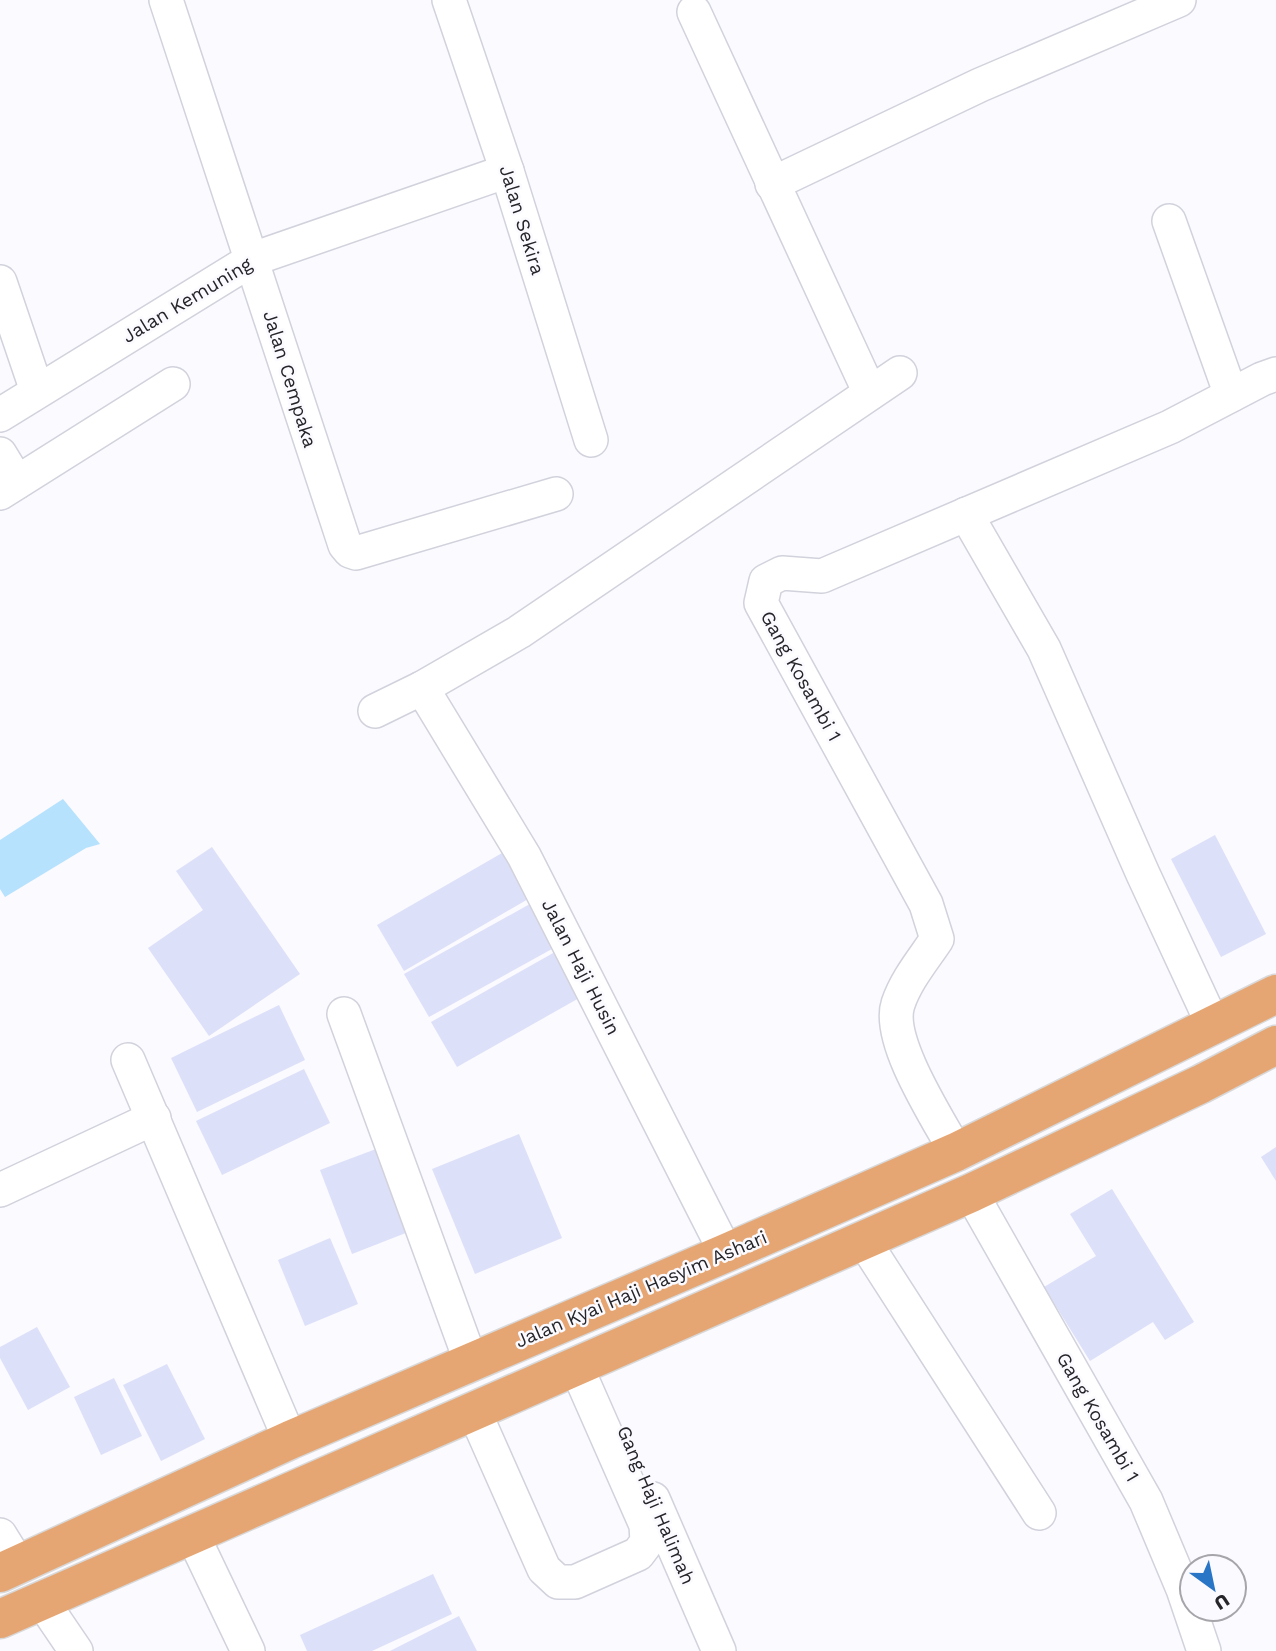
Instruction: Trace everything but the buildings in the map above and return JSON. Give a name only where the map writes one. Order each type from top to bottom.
[{"type":"main road","name":"Jalan Kyai Haji Hasyim Ashari","points":[[6,1557],[290,1440],[956,1152],[1245,1010]]},
{"type":"main road","points":[[0,1619],[864,1241],[1274,1051]]},
{"type":"street","name":"Jalan Cempaka","points":[[166,0],[253,259],[340,537],[350,551],[356,553],[556,494]]},
{"type":"street","name":"Jalan Sekira","points":[[449,0],[507,171],[590,440]]},
{"type":"street","points":[[772,184],[980,85],[1179,0]]},
{"type":"street","points":[[694,12],[870,393]]},
{"type":"street","name":"Jalan Kemuning","points":[[0,415],[253,259],[507,171]]},
{"type":"street","points":[[1169,221],[1231,395]]},
{"type":"street","points":[[0,282],[37,391]]},
{"type":"street","points":[[375,712],[519,632],[900,373]]},
{"type":"street","name":"Gang Kosambi 1","points":[[956,1152],[906,1059],[896,1024],[897,1006],[908,983],[937,939],[926,904],[761,603],[766,582],[782,573],[822,576],[1170,427],[1276,374]]},
{"type":"street","points":[[6,476],[173,384]]},
{"type":"street","points":[[966,514],[1044,649],[1143,874],[1274,1051]]},
{"type":"street","name":"Jalan Haji Husin","points":[[422,688],[524,856],[726,1253]]},
{"type":"street","points":[[344,1014],[471,1362]]},
{"type":"street","points":[[128,1060],[290,1440]]},
{"type":"street","points":[[0,1190],[154,1118]]},
{"type":"street","name":"Gang Kosambi 1","points":[[971,1193],[1146,1502],[1183,1589],[1204,1651]]},
{"type":"street","points":[[864,1241],[1039,1513]]},
{"type":"street","points":[[474,1411],[544,1569],[558,1582],[575,1582],[638,1554],[647,1542],[646,1525],[584,1362]]},
{"type":"street","name":"Gang Haji Halimah","points":[[584,1362],[719,1651]]},
{"type":"street","points":[[192,1534],[248,1651]]},
{"type":"street","points":[[42,1601],[76,1651]]},
{"type":"water","points":[[63,799],[100,844],[86,848],[5,897],[0,889],[0,840]]}]
